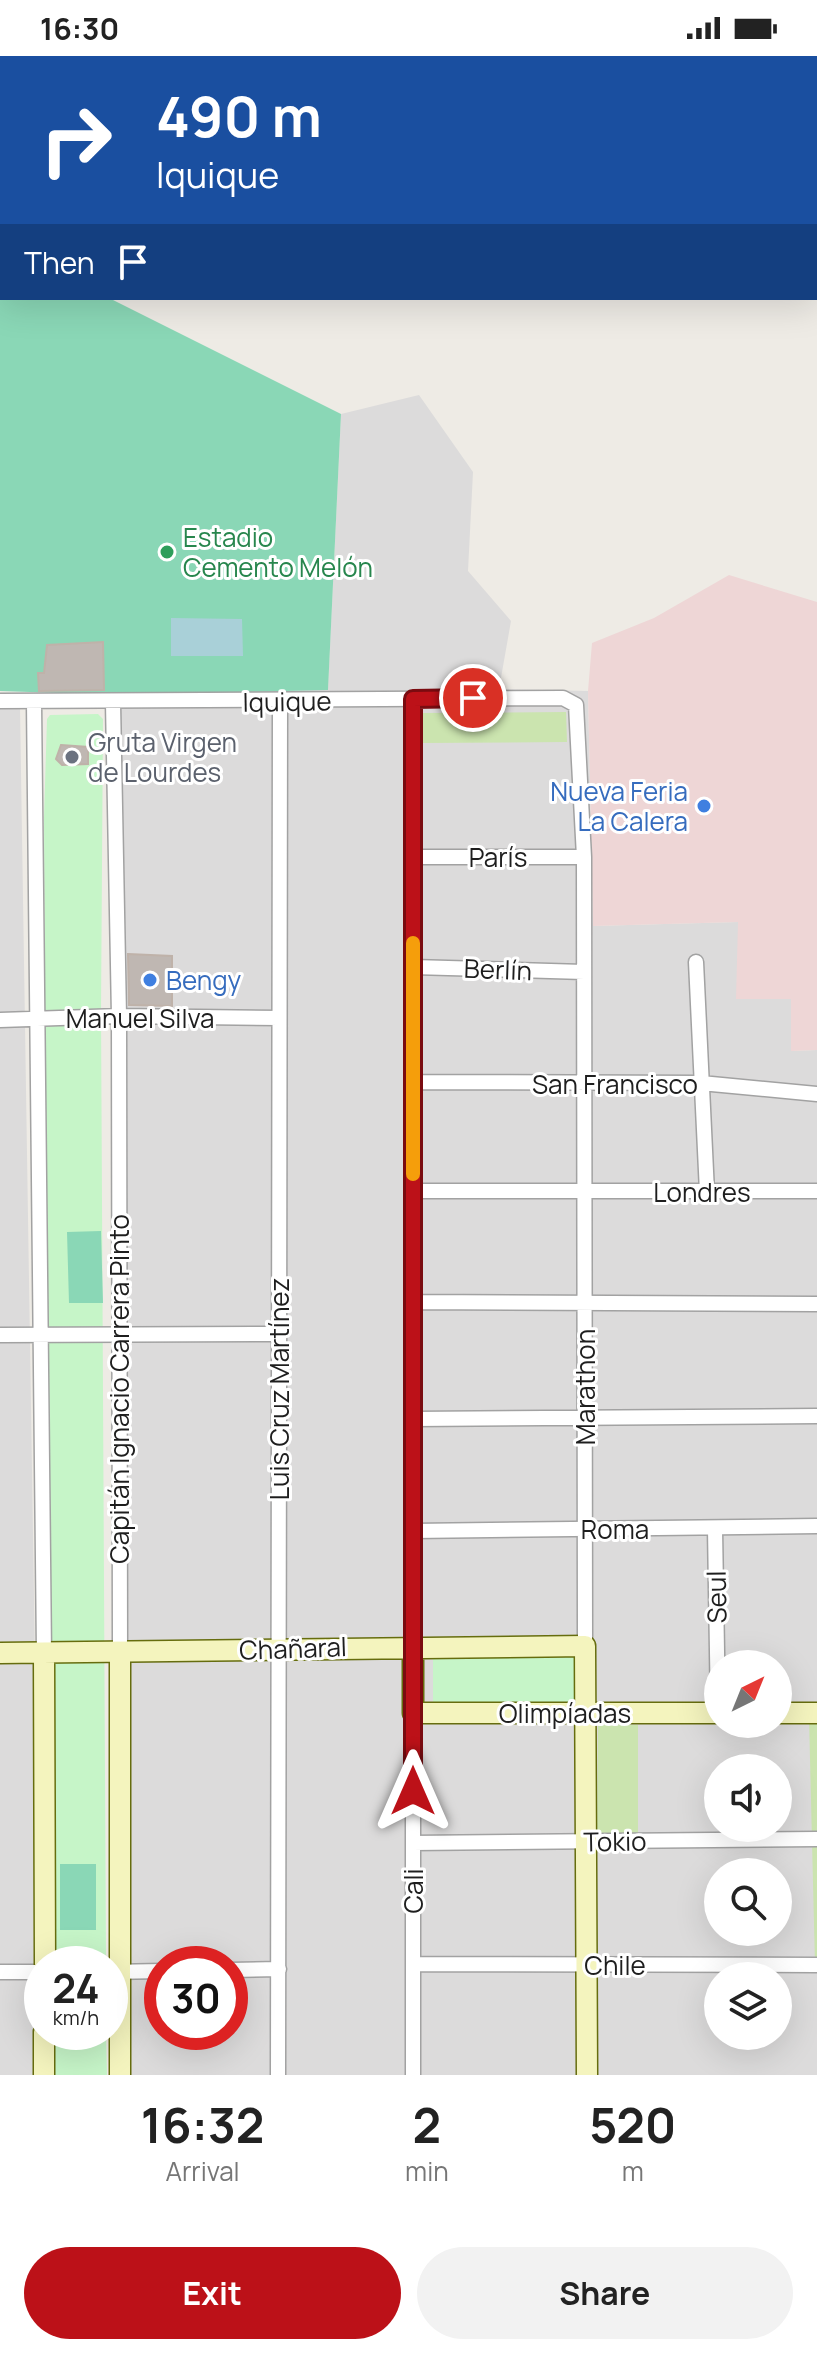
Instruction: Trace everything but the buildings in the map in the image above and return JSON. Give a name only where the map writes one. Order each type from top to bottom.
[{"type":"street","name":"Iquique","points":[[0,701],[113,703],[563,698],[573,702]]},
{"type":"street","name":"Cali","points":[[413,699],[413,2075]]},
{"type":"street","points":[[34,702],[45,1946]]},
{"type":"street","name":"Luis Cruz Martínez","points":[[278,2075],[280,702]]},
{"type":"street","name":"Marathon","points":[[573,702],[578,711],[584,857],[587,2075]]},
{"type":"street","name":"Capitán Ignacio Carrera Pinto","points":[[113,703],[119,1016],[120,1653],[115,1946]]},
{"type":"street","name":"París","points":[[412,857],[584,857]]},
{"type":"street","points":[[696,962],[707,1192]]},
{"type":"street","name":"Berlín","points":[[413,967],[584,972]]},
{"type":"street","name":"Manuel Silva","points":[[0,1020],[119,1016],[279,1018]]},
{"type":"street","name":"San Francisco","points":[[413,1082],[584,1085],[701,1083],[817,1094]]},
{"type":"street","name":"Londres","points":[[413,1191],[817,1191]]},
{"type":"street","points":[[413,1302],[817,1304]]},
{"type":"street","points":[[0,1335],[279,1334]]},
{"type":"street","points":[[413,1419],[585,1415],[817,1416]]},
{"type":"street","name":"Roma","points":[[413,1531],[817,1526]]},
{"type":"street","name":"Seul","points":[[715,1529],[717,1650]]},
{"type":"street","name":"Chañaral","points":[[0,1653],[413,1645],[585,1646]]},
{"type":"street","name":"Olimpíadas","points":[[413,1713],[704,1713]]},
{"type":"street","points":[[792,1713],[817,1713]]},
{"type":"street","name":"Tokio","points":[[413,1843],[817,1839]]},
{"type":"street","name":"Chile","points":[[413,1964],[817,1965]]},
{"type":"street","points":[[248,1970],[279,1969]]},
{"type":"street","points":[[0,1972],[24,1972]]},
{"type":"street","points":[[44,2050],[44,2075]]},
{"type":"street","name":"Capitán Ignacio Carrera Pinto","points":[[119,2050],[120,2075]]},
{"type":"shaded area","points":[[419,395],[473,472],[468,571],[511,621],[499,689],[588,691],[593,926],[738,922],[792,999],[791,1051],[817,1050],[817,2075],[130,2075],[120,695],[328,689],[341,414]]},
{"type":"shaded area","name":"Nueva Feria La Calera","points":[[729,575],[817,602],[817,1050],[791,1051],[791,999],[736,999],[738,922],[593,926],[588,691],[592,643],[654,618]]},
{"type":"shaded area","points":[[0,708],[20,708],[35,1661],[34,1946],[24,1946],[24,2050],[33,2050],[33,2075],[0,2075]]},
{"type":"green space","name":"Estadio Cemento Melón","points":[[0,300],[113,300],[341,414],[328,690],[120,695],[0,691]]},
{"type":"green space","points":[[566,712],[567,742],[422,743],[421,713]]},
{"type":"green space","points":[[98,714],[103,719],[101,1011],[106,1946],[50,1946],[44,818],[47,719],[50,715]]},
{"type":"green space","points":[[101,1231],[103,1303],[69,1303],[67,1232]]},
{"type":"green space","points":[[433,1653],[578,1655],[578,1706],[433,1709]]},
{"type":"green space","points":[[809,1717],[817,1718],[817,1965],[815,1965]]},
{"type":"green space","points":[[598,1724],[638,1725],[638,1834],[597,1836]]},
{"type":"green space","points":[[60,1864],[96,1864],[96,1930],[60,1930]]},
{"type":"green space","points":[[50,2050],[106,2050],[107,2075],[50,2075]]},
{"type":"water","points":[[171,618],[242,619],[243,656],[171,656]]},
{"type":"slow traffic","points":[[413,943],[413,1174]]},
{"type":"place","name":"Estadio Cemento Melón","points":[[167,552]]},
{"type":"place","name":"Gruta Virgen de Lourdes","points":[[72,757]]},
{"type":"place","name":"Nueva Feria La Calera","points":[[704,806]]},
{"type":"place","name":"Bengy","points":[[150,980]]},
{"type":"route","points":[[413,1791],[413,699],[473,698]]}]
